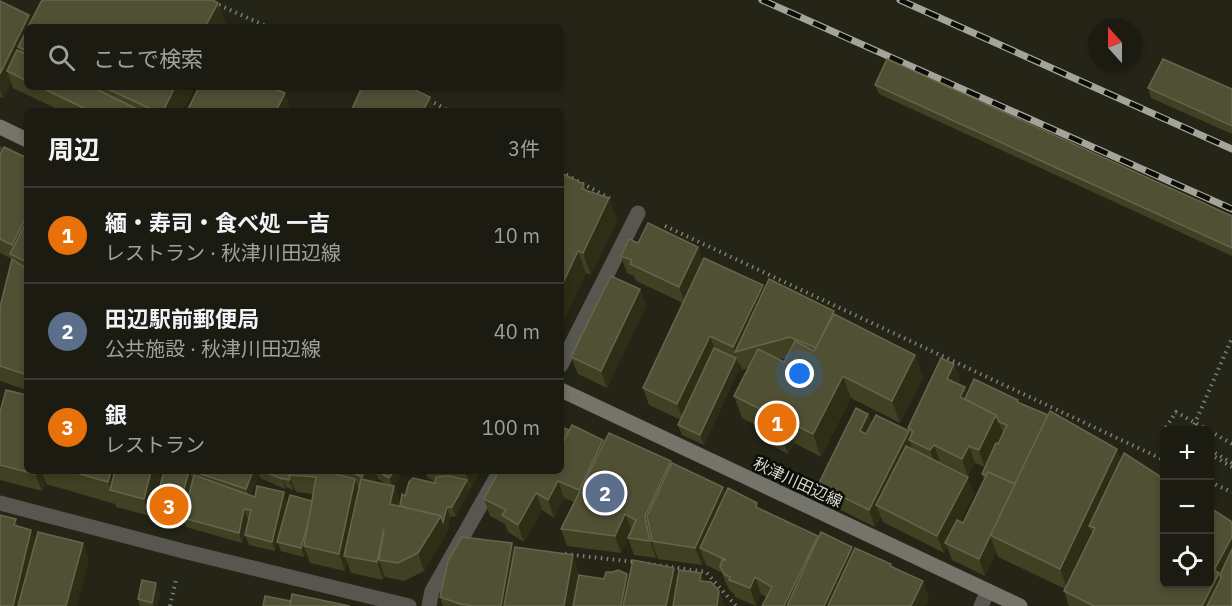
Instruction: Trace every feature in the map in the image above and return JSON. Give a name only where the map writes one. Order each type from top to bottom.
[{"type":"main road","points":[[0,127],[24,139]]},
{"type":"main road","name":"秋津川田辺線","points":[[564,391],[1020,606]]},
{"type":"street","points":[[564,359],[638,213]]},
{"type":"street","points":[[429,606],[432,591],[498,474]]},
{"type":"street","points":[[0,503],[183,551],[409,606]]},
{"type":"street","points":[[981,606],[988,591]]},
{"type":"path","points":[[208,0],[261,24]]},
{"type":"path","points":[[425,98],[443,108]]},
{"type":"path","points":[[564,174],[638,213],[1160,458]]},
{"type":"path","points":[[1194,426],[1232,338]]},
{"type":"path","points":[[1167,426],[1176,412],[1200,426]]},
{"type":"path","points":[[1214,434],[1232,444]]},
{"type":"path","points":[[1214,455],[1232,465]]},
{"type":"path","points":[[1214,484],[1232,492]]},
{"type":"path","points":[[562,554],[689,568],[706,572],[736,606]]},
{"type":"building","points":[[42,0],[213,0],[218,3],[207,24],[30,24]]},
{"type":"building","points":[[0,1],[29,15],[0,74]]},
{"type":"building","points":[[24,36],[24,50],[18,47]]},
{"type":"building","points":[[17,50],[24,54],[24,80],[7,71]]},
{"type":"building","points":[[887,59],[1232,216],[1232,248],[875,85]]},
{"type":"building","points":[[1163,59],[1232,89],[1232,126],[1148,88]]},
{"type":"building","points":[[46,90],[98,90],[135,108],[84,108]]},
{"type":"building","points":[[110,90],[174,90],[164,108],[149,108]]},
{"type":"building","points":[[198,90],[278,90],[285,93],[278,108],[188,108]]},
{"type":"building","points":[[361,90],[415,90],[430,97],[424,108],[352,108]]},
{"type":"building","points":[[4,147],[24,157],[24,221],[12,245],[0,239],[0,155]]},
{"type":"building","points":[[564,174],[584,184],[582,189],[609,198],[583,253],[578,251],[564,281]]},
{"type":"building","points":[[648,223],[698,247],[679,287],[630,264],[632,260],[621,256],[629,239],[638,243]]},
{"type":"building","points":[[24,226],[24,261],[10,254]]},
{"type":"building","points":[[704,258],[763,285],[733,347],[710,336],[677,404],[643,388]]},
{"type":"building","points":[[12,259],[24,267],[24,374],[0,366],[0,307]]},
{"type":"building","points":[[611,276],[640,289],[601,371],[571,357]]},
{"type":"building","points":[[769,279],[834,311],[816,348],[790,337],[735,352]]},
{"type":"building","points":[[834,314],[915,355],[892,401],[843,376],[813,434],[785,420],[780,432],[759,421],[764,411],[734,396],[758,349],[784,362],[795,341],[814,351]]},
{"type":"building","points":[[714,348],[736,358],[700,435],[678,425]]},
{"type":"building","points":[[941,358],[954,364],[947,379],[965,387],[960,397],[996,415],[979,450],[969,446],[962,459],[934,445],[930,450],[909,440],[913,431],[908,428]]},
{"type":"building","points":[[974,379],[1018,400],[1017,402],[1048,415],[1015,484],[988,472],[986,476],[982,474],[1007,425],[999,422],[996,415],[965,399]]},
{"type":"building","points":[[6,390],[24,394],[24,471],[0,465],[0,412]]},
{"type":"building","points":[[856,408],[868,414],[860,431],[866,434],[876,415],[909,431],[869,510],[818,485]]},
{"type":"building","points":[[1050,411],[1117,449],[1060,569],[990,535]]},
{"type":"building","points":[[572,425],[603,440],[579,490],[558,481],[548,500],[536,493],[518,525],[502,515],[506,510],[484,499],[497,474],[564,474],[564,441]]},
{"type":"building","points":[[564,428],[569,430],[564,441]]},
{"type":"building","points":[[609,433],[671,461],[645,516],[650,541],[628,538],[636,520],[625,514],[615,536],[561,529]]},
{"type":"building","points":[[906,446],[968,477],[937,536],[876,505]]},
{"type":"building","points":[[1124,453],[1160,476],[1160,588],[1211,588],[1202,606],[1094,606],[1064,591],[1095,528],[1089,526]]},
{"type":"building","points":[[672,463],[723,487],[695,548],[652,541],[647,516]]},
{"type":"building","points":[[988,472],[1015,484],[979,559],[945,543],[957,520],[963,523]]},
{"type":"building","points":[[80,474],[110,474],[108,482]]},
{"type":"building","points":[[114,474],[150,474],[144,499],[110,490]]},
{"type":"building","points":[[163,474],[188,474],[176,518],[153,512]]},
{"type":"building","points":[[201,474],[252,474],[246,489]]},
{"type":"building","points":[[270,474],[290,474],[289,480]]},
{"type":"building","points":[[336,474],[355,479],[339,554],[304,546],[316,477],[289,475]]},
{"type":"building","points":[[194,475],[255,497],[257,486],[284,492],[272,542],[245,535],[251,510],[244,509],[239,533],[183,518]]},
{"type":"building","points":[[449,476],[467,480],[452,507],[447,507],[443,522],[441,516],[400,506],[402,494],[405,496],[409,482],[413,478],[435,483],[436,477]]},
{"type":"building","points":[[361,479],[394,486],[390,504],[441,516],[418,553],[398,563],[379,560],[384,529],[377,562],[344,556]]},
{"type":"building","points":[[728,488],[757,503],[756,507],[818,536],[784,606],[762,606],[772,587],[755,577],[750,588],[729,580],[730,577],[725,575],[720,567],[722,560],[726,560],[700,548]]},
{"type":"building","points":[[290,495],[312,501],[301,548],[277,542]]},
{"type":"building","points":[[1214,510],[1232,522],[1232,537],[1214,570]]},
{"type":"building","points":[[0,515],[16,519],[14,525],[31,530],[13,606],[0,606]]},
{"type":"building","points":[[38,532],[83,543],[66,606],[18,606]]},
{"type":"building","points":[[821,532],[852,547],[824,606],[787,606]]},
{"type":"building","points":[[462,537],[512,543],[501,606],[460,604],[440,597],[448,561]]},
{"type":"building","points":[[515,547],[573,555],[564,606],[504,606]]},
{"type":"building","points":[[855,548],[923,581],[911,606],[828,606]]},
{"type":"building","points":[[1232,549],[1232,606],[1207,606],[1221,578],[1220,575]]},
{"type":"building","points":[[633,560],[674,568],[666,606],[623,606]]},
{"type":"building","points":[[618,570],[627,574],[621,606],[573,606],[579,575],[604,579],[606,572]]},
{"type":"building","points":[[679,570],[701,573],[700,581],[711,582],[719,591],[717,606],[673,606]]},
{"type":"building","points":[[1214,570],[1219,573],[1214,583]]},
{"type":"building","points":[[142,580],[156,583],[152,603],[138,599]]},
{"type":"building","points":[[292,594],[350,606],[290,606]]},
{"type":"building","points":[[265,596],[291,601],[290,606],[263,606]]},
{"type":"railway","points":[[762,0],[1232,209]]},
{"type":"railway","points":[[900,0],[1232,149]]},
{"type":"place","name":"緬・寿司・食べ処 一吉","points":[[777,423]]},
{"type":"place","name":"田辺駅前郵便局","points":[[605,493]]},
{"type":"place","name":"銀","points":[[169,506]]}]
